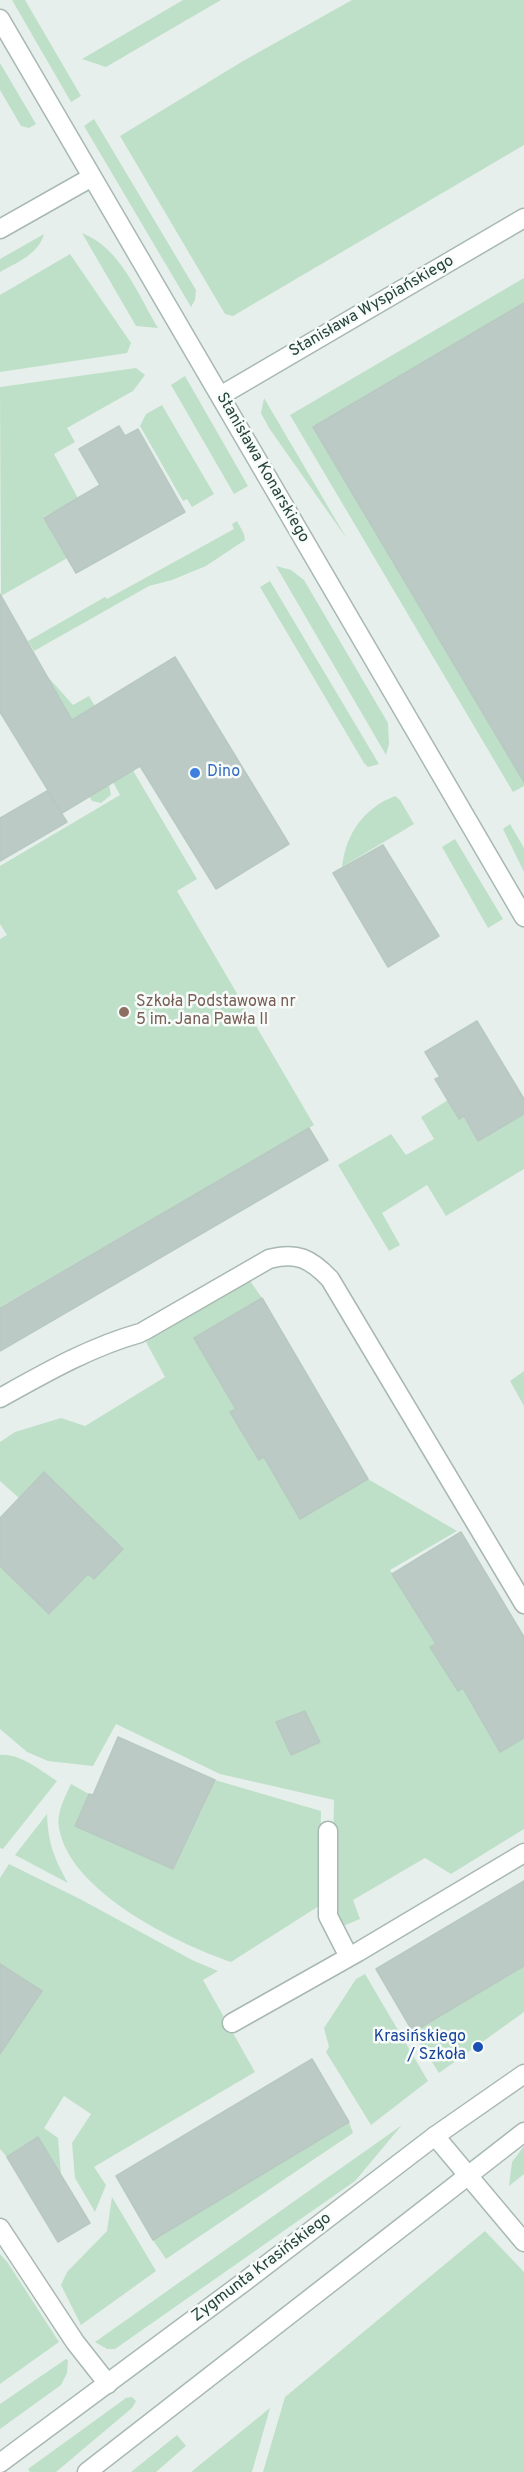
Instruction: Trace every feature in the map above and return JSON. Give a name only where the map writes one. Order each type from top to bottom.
[{"type":"street","name":"Stanisława Konarskiego","points":[[0,19],[524,917]]},
{"type":"street","points":[[0,230],[92,177]]},
{"type":"street","name":"Stanisława Wyspiańskiego","points":[[220,396],[524,218]]},
{"type":"street","points":[[0,1398],[84,1353],[106,1343],[142,1332],[269,1259],[286,1255],[302,1258],[318,1267],[330,1279],[524,1604]]},
{"type":"street","points":[[328,1831],[328,1916],[349,1957]]},
{"type":"street","points":[[232,2023],[349,1957],[524,1853]]},
{"type":"street","name":"Zygmunta Krasińskiego","points":[[0,2463],[435,2136],[524,2074]]},
{"type":"street","points":[[87,2472],[524,2132]]},
{"type":"street","points":[[435,2136],[524,2242]]},
{"type":"street","points":[[0,2228],[75,2342],[108,2384]]},
{"type":"green space","points":[[12,0],[25,0],[81,96],[71,102]]},
{"type":"green space","points":[[183,0],[221,0],[106,67],[82,59]]},
{"type":"green space","points":[[352,0],[524,0],[524,145],[233,316],[225,314],[120,136],[243,61]]},
{"type":"green space","points":[[0,63],[36,124],[29,128],[21,126],[0,90]]},
{"type":"green space","points":[[94,119],[196,290],[195,300],[191,307],[84,126]]},
{"type":"green space","points":[[82,233],[96,240],[118,261],[158,328],[136,326]]},
{"type":"green space","points":[[44,234],[32,252],[0,272],[0,259]]},
{"type":"green space","points":[[70,254],[131,343],[127,353],[0,372],[0,295]]},
{"type":"green space","points":[[524,278],[524,786],[513,792],[290,415]]},
{"type":"green space","points":[[136,368],[145,375],[133,391],[67,428],[75,442],[54,454],[85,511],[77,516],[70,503],[43,517],[56,540],[83,525],[69,557],[1,596],[0,387]]},
{"type":"green space","points":[[185,376],[248,486],[234,494],[171,385]]},
{"type":"green space","points":[[264,398],[347,539],[269,428],[261,413]]},
{"type":"green space","points":[[162,405],[214,494],[192,507],[187,499],[183,501],[140,426],[146,414]]},
{"type":"green space","points":[[237,521],[245,540],[206,566],[172,580],[149,586],[34,651],[28,641],[105,597],[107,599],[234,529],[232,524]]},
{"type":"green space","points":[[276,566],[291,570],[304,580],[388,723],[389,744],[386,755]]},
{"type":"green space","points":[[270,581],[379,764],[368,767],[364,763],[260,587]]},
{"type":"green space","name":"Szkoła Podstawowa nr 5 im. Jana Pawła II","points":[[48,677],[73,705],[89,696],[197,879],[177,891],[314,1125],[0,1307],[0,939],[7,935],[0,924],[0,866],[120,795],[106,769],[111,795],[101,803],[92,801],[55,734],[36,684]]},
{"type":"green space","points":[[395,796],[400,800],[414,824],[342,867],[348,843],[358,823],[374,807]]},
{"type":"green space","points":[[510,824],[524,848],[524,872],[503,829]]},
{"type":"green space","points":[[455,839],[503,919],[488,928],[442,847]]},
{"type":"green space","points":[[448,1100],[458,1119],[464,1116],[478,1141],[524,1114],[524,1169],[446,1216],[427,1185],[382,1213],[400,1245],[389,1251],[338,1165],[391,1134],[406,1155],[434,1139],[421,1117]]},
{"type":"green space","points":[[250,1281],[262,1298],[194,1338],[236,1409],[231,1412],[264,1457],[368,1479],[457,1531],[390,1570],[436,1644],[431,1647],[458,1691],[463,1688],[501,1751],[524,1738],[524,1829],[451,1874],[425,1858],[353,1900],[360,1919],[343,1926],[336,1920],[332,1900],[334,1800],[220,1774],[116,1724],[93,1766],[48,1761],[27,1752],[0,1729],[0,1566],[50,1614],[88,1574],[94,1579],[123,1549],[44,1472],[19,1498],[0,1481],[0,1442],[15,1432],[61,1418],[85,1426],[165,1377],[146,1342]]},
{"type":"green space","points":[[524,1371],[524,1406],[510,1381]]},
{"type":"green space","points":[[0,1755],[23,1760],[57,1781],[3,1849],[0,1848]]},
{"type":"green space","points":[[215,1780],[321,1811],[319,1906],[231,1962],[155,1928],[104,1894],[83,1873],[67,1851],[58,1822],[71,1784],[89,1794],[75,1826],[200,1814]]},
{"type":"green space","points":[[47,1814],[53,1850],[68,1883],[15,1855]]},
{"type":"green space","points":[[9,1864],[80,1899],[192,1960],[218,1971],[203,1980],[255,2072],[94,2167],[106,2185],[95,2212],[75,2178],[72,2143],[91,2114],[64,2096],[44,2128],[58,2138],[61,2175],[39,2138],[7,2157],[0,2149],[0,1878]]},
{"type":"green space","points":[[524,1966],[524,2012],[439,2073],[413,2032]]},
{"type":"green space","points":[[365,1974],[428,2081],[371,2125],[326,2052],[329,2047],[324,2028],[356,1979]]},
{"type":"green space","points":[[349,2122],[353,2133],[166,2259],[153,2240]]},
{"type":"green space","points":[[402,2125],[355,2181],[115,2349],[107,2349],[95,2342]]},
{"type":"green space","points":[[524,2146],[524,2174],[509,2186],[512,2162]]},
{"type":"green space","points":[[112,2197],[156,2271],[81,2325],[61,2285],[67,2272],[107,2231]]},
{"type":"green space","points":[[485,2231],[524,2272],[524,2472],[263,2472],[285,2397]]},
{"type":"green space","points":[[0,2254],[59,2342],[0,2384]]},
{"type":"green space","points":[[66,2359],[68,2360],[67,2373],[61,2385],[0,2429],[0,2404]]},
{"type":"green space","points":[[132,2397],[136,2401],[132,2408],[56,2472],[30,2472],[28,2469],[126,2398]]},
{"type":"green space","points":[[270,2408],[252,2472],[191,2472]]},
{"type":"green space","points":[[177,2435],[186,2446],[156,2472],[131,2472]]},
{"type":"building","points":[[524,303],[524,782],[313,427]]},
{"type":"building","points":[[119,426],[125,436],[138,429],[185,512],[76,573],[44,518],[100,485],[79,449]]},
{"type":"building","name":"Dino","points":[[0,594],[72,720],[175,657],[289,844],[216,889],[140,766],[62,813],[0,712]]},
{"type":"building","points":[[47,791],[67,822],[0,861],[0,818]]},
{"type":"building","points":[[383,845],[439,936],[388,967],[333,873]]},
{"type":"building","points":[[477,1021],[524,1099],[524,1114],[478,1141],[464,1116],[459,1119],[435,1079],[440,1077],[425,1052]]},
{"type":"building","points":[[309,1128],[328,1160],[0,1351],[0,1308]]},
{"type":"building","points":[[262,1298],[368,1479],[300,1519],[264,1457],[259,1460],[230,1412],[236,1409],[194,1338]]},
{"type":"building","points":[[44,1472],[123,1549],[94,1579],[88,1574],[49,1614],[0,1566],[0,1518]]},
{"type":"building","points":[[461,1532],[524,1637],[524,1738],[500,1752],[463,1688],[458,1691],[430,1647],[436,1644],[392,1574]]},
{"type":"building","points":[[305,1711],[320,1742],[291,1755],[276,1722]]},
{"type":"building","points":[[118,1737],[215,1780],[173,1869],[75,1826],[89,1794],[93,1795]]},
{"type":"building","points":[[524,1881],[524,1966],[413,2032],[376,1969]]},
{"type":"building","points":[[0,1964],[42,1991],[0,2054]]},
{"type":"building","points":[[312,2059],[349,2122],[153,2240],[116,2176]]},
{"type":"building","points":[[38,2137],[90,2223],[58,2242],[7,2157]]},
{"type":"place","name":"Dino","points":[[195,773]]},
{"type":"place","name":"Szkoła Podstawowa nr 5 im. Jana Pawła II","points":[[124,1012]]},
{"type":"place","name":"Krasińskiego / Szkoła","points":[[478,2047]]}]
